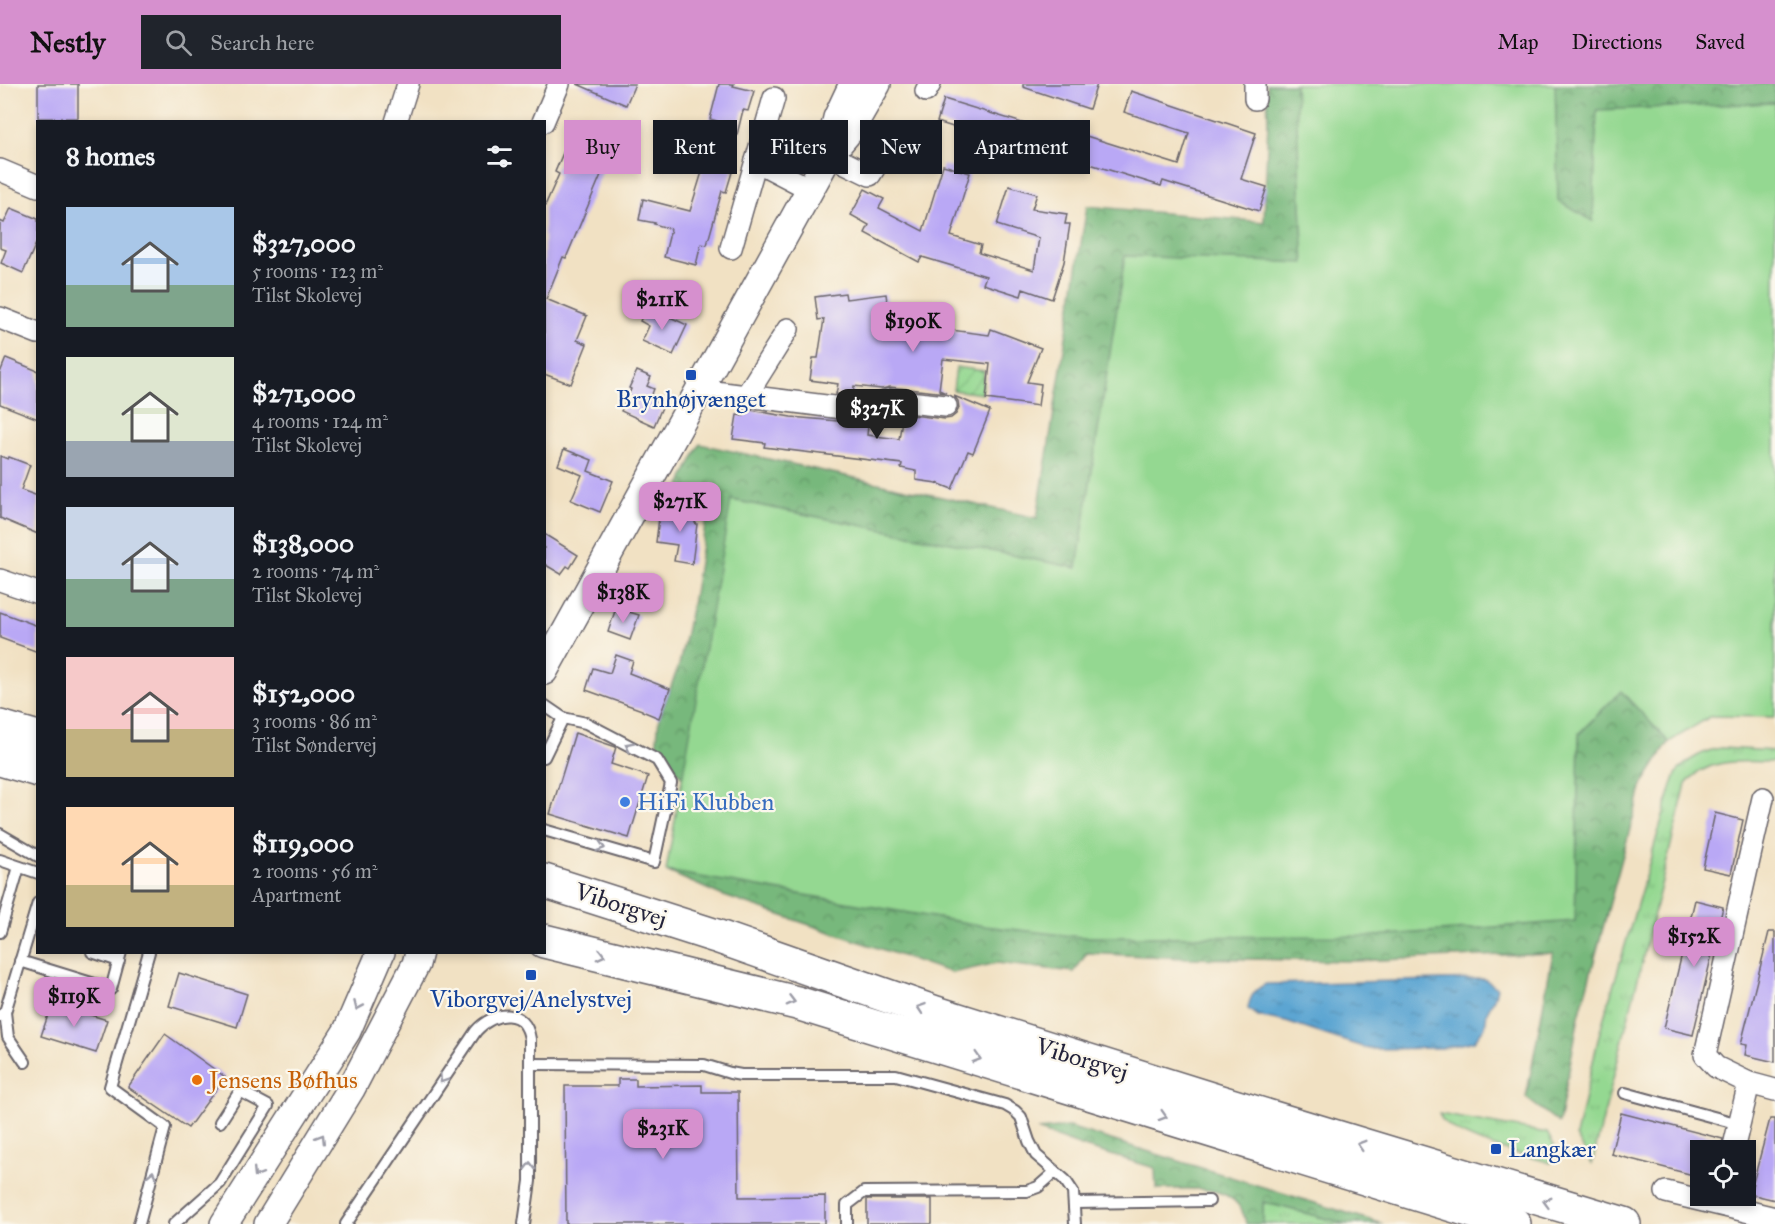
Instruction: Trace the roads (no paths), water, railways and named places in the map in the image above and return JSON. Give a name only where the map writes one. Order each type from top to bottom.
[{"type":"main road","points":[[0,727],[36,737]]},
{"type":"main road","points":[[0,759],[36,769]]},
{"type":"main road","name":"Viborgvej","points":[[546,882],[716,936],[936,1013],[1251,1112],[1624,1224]]},
{"type":"main road","name":"Viborgvej","points":[[546,940],[797,1003],[1514,1224]]},
{"type":"street","points":[[397,120],[408,84]]},
{"type":"street","points":[[544,120],[559,84]]},
{"type":"street","points":[[837,120],[853,84]]},
{"type":"street","points":[[848,133],[877,84]]},
{"type":"street","points":[[768,120],[774,98]]},
{"type":"street","points":[[0,170],[36,185]]},
{"type":"street","points":[[731,248],[752,174]]},
{"type":"street","points":[[781,174],[810,189]]},
{"type":"street","points":[[546,667],[818,174]]},
{"type":"street","points":[[0,318],[36,332]]},
{"type":"street","points":[[746,396],[788,329]]},
{"type":"street","points":[[699,390],[866,411],[889,400],[946,406]]},
{"type":"street","points":[[0,580],[36,592]]},
{"type":"street","points":[[1763,798],[1706,1054],[1716,1067],[1749,1083],[1775,1090]]},
{"type":"street","points":[[224,1224],[347,1031],[380,954]]},
{"type":"street","points":[[268,1224],[351,1089],[416,963],[418,954]]},
{"type":"street","points":[[1735,1140],[1749,1083]]},
{"type":"street","points":[[1666,1192],[1690,1195]]},
{"type":"street","points":[[1739,1206],[1775,1218]]},
{"type":"lane","points":[[546,706],[563,718],[586,723],[657,760],[671,783],[654,862],[546,831]]},
{"type":"lane","points":[[546,753],[563,718]]},
{"type":"lane","points":[[0,834],[36,855]]},
{"type":"lane","points":[[0,860],[36,872]]},
{"type":"lane","points":[[0,932],[19,867]]},
{"type":"lane","points":[[24,1062],[8,1037],[2,1014],[20,961],[33,935],[36,913]]},
{"type":"lane","points":[[20,961],[111,989],[120,957],[103,954]]},
{"type":"lane","points":[[139,1224],[165,1127],[110,1087],[148,954]]},
{"type":"lane","points":[[346,1224],[482,1024],[498,1016],[516,1017],[524,1022],[530,1039],[530,1181],[524,1224]]},
{"type":"lane","points":[[530,1064],[704,1065],[741,1075],[896,1075],[1005,1106],[1021,1117],[1036,1155],[1065,1180],[1073,1192],[1075,1224]]},
{"type":"lane","points":[[174,1224],[220,1183],[267,1106],[240,1092],[220,1122]]},
{"type":"lane","points":[[1625,1093],[1739,1124]]},
{"type":"lane","points":[[847,1224],[847,1204],[864,1192],[1027,1191],[1038,1187],[1055,1172]]},
{"type":"lane","points":[[1075,1203],[1209,1201]]},
{"type":"water","points":[[1485,979],[1497,988],[1487,1012],[1485,1027],[1474,1041],[1444,1048],[1369,1049],[1286,1022],[1258,1016],[1248,1009],[1253,994],[1266,984]]},
{"type":"place","name":"Brynhøjvænget","points":[[691,375]]},
{"type":"place","name":"HiFi Klubben","points":[[625,802]]},
{"type":"place","name":"Viborgvej/Anelystvej","points":[[531,975]]},
{"type":"place","name":"Jensens Bøfhus","points":[[197,1080]]},
{"type":"place","name":"Langkær","points":[[1496,1149]]}]
